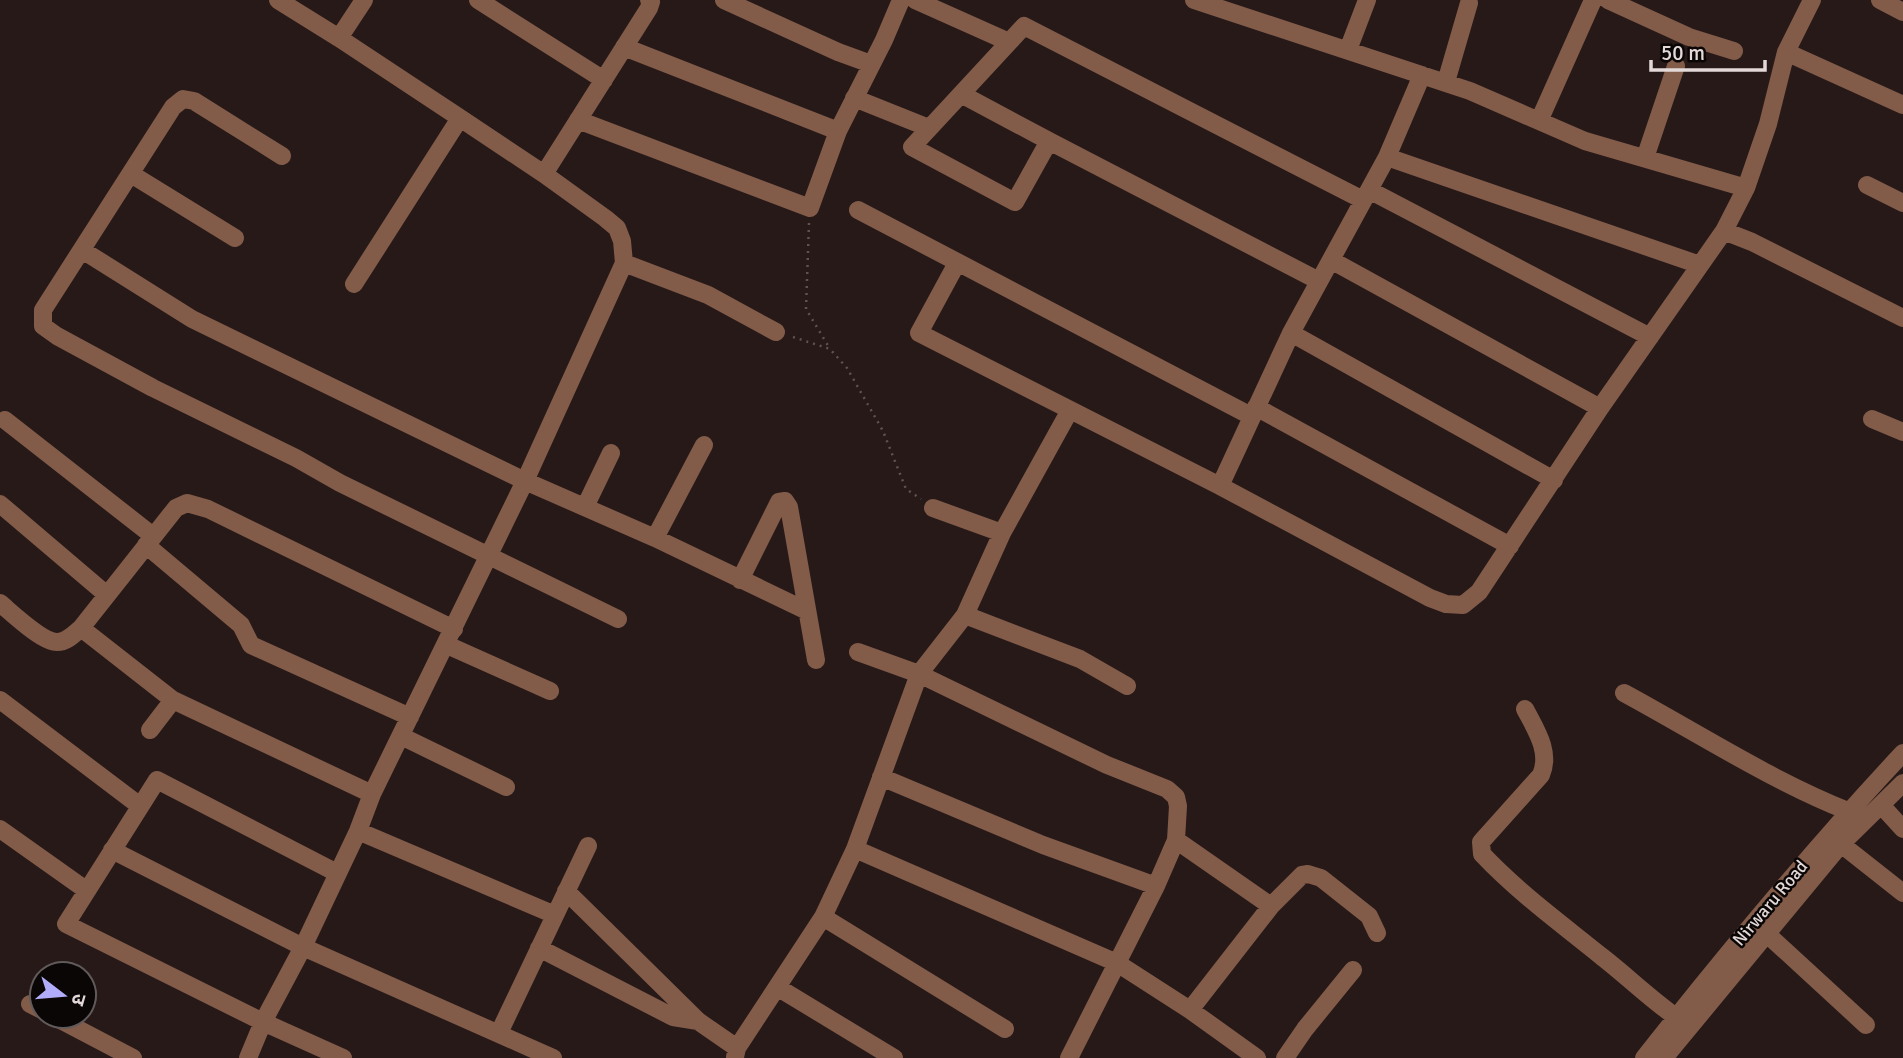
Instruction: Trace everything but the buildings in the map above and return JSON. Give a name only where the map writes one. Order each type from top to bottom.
[{"type":"street","points":[[248,1058],[263,1022],[303,947],[358,831],[372,794],[525,481],[624,263],[624,250],[617,228],[460,117],[278,0]]},
{"type":"street","points":[[340,38],[364,0]]},
{"type":"street","points":[[478,0],[604,80]]},
{"type":"street","points":[[544,174],[649,8],[649,0]]},
{"type":"street","points":[[724,0],[872,64]]},
{"type":"street","points":[[578,120],[810,208],[838,131],[901,0]]},
{"type":"street","points":[[915,0],[1009,42]]},
{"type":"street","points":[[1194,0],[1232,6],[1348,50],[1446,82],[1585,141],[1746,188]]},
{"type":"street","points":[[1348,50],[1367,0]]},
{"type":"street","points":[[1539,121],[1593,0]]},
{"type":"street","points":[[1608,0],[1689,37],[1734,51]]},
{"type":"street","points":[[957,263],[919,333],[1220,486],[1430,598],[1446,604],[1463,605],[1479,592],[1600,408],[1724,231],[1746,188],[1768,124],[1786,52],[1812,0]]},
{"type":"street","points":[[1880,0],[1903,12]]},
{"type":"street","points":[[1446,82],[1469,3]]},
{"type":"street","points":[[1049,142],[1015,202],[912,147],[1024,26],[1650,337]]},
{"type":"street","points":[[624,47],[838,131]]},
{"type":"street","points":[[1786,52],[1903,105]]},
{"type":"street","points":[[1645,158],[1676,66]]},
{"type":"street","points":[[1220,486],[1291,333],[1387,157],[1422,75]]},
{"type":"street","points":[[961,94],[1319,281]]},
{"type":"street","points":[[854,98],[929,128]]},
{"type":"street","points":[[282,156],[194,101],[183,99],[173,107],[43,310],[43,326],[153,388],[618,619]]},
{"type":"street","points":[[355,284],[460,117]]},
{"type":"street","points":[[1387,157],[1700,265]]},
{"type":"street","points":[[131,174],[235,237]]},
{"type":"street","points":[[1867,185],[1903,203]]},
{"type":"street","points":[[858,210],[957,263],[1254,411],[1510,546]]},
{"type":"street","points":[[1724,231],[1752,242],[1903,318]]},
{"type":"street","points":[[82,250],[192,319],[525,481],[655,537],[807,611]]},
{"type":"street","points":[[1331,260],[1600,408]]},
{"type":"street","points":[[624,263],[708,295],[776,332]]},
{"type":"street","points":[[1291,333],[1554,480]]},
{"type":"street","points":[[566,891],[698,1021],[736,1053],[823,917],[855,849],[919,674],[965,615],[1002,533],[1070,410]]},
{"type":"street","points":[[1872,419],[1903,432]]},
{"type":"street","points":[[5,420],[150,541],[241,625],[251,645],[410,717]]},
{"type":"street","points":[[655,537],[704,445]]},
{"type":"street","points":[[585,507],[611,453]]},
{"type":"street","points":[[740,580],[779,502],[785,501],[789,506],[816,660]]},
{"type":"street","points":[[0,603],[41,637],[55,643],[68,639],[81,628],[176,508],[187,503],[195,504],[550,691]]},
{"type":"street","points":[[0,504],[107,595]]},
{"type":"street","points":[[933,508],[1002,533]]},
{"type":"street","points":[[965,615],[1080,659],[1127,686]]},
{"type":"street","points":[[81,628],[173,700],[372,794]]},
{"type":"street","points":[[858,652],[919,674],[1107,765],[1167,789],[1176,797],[1176,840],[1071,1057]]},
{"type":"street","points":[[1624,693],[1702,737],[1848,811]]},
{"type":"street","points":[[0,700],[140,806]]},
{"type":"street","points":[[150,730],[173,700]]},
{"type":"street","points":[[1525,709],[1544,750],[1546,763],[1541,775],[1481,842],[1482,854],[1526,898],[1604,958],[1646,996],[1676,1017]]},
{"type":"street","points":[[401,736],[506,787]]},
{"type":"street","name":"Nirwaru Road","points":[[1644,1058],[1752,923],[1848,811],[1903,753]]},
{"type":"street","points":[[881,777],[1043,845],[1156,886]]},
{"type":"street","points":[[337,873],[157,780],[66,924],[263,1022],[343,1058]]},
{"type":"street","name":"Nirwaru Road","points":[[1664,1058],[1842,844],[1903,783]]},
{"type":"street","points":[[1882,806],[1903,829]]},
{"type":"street","points":[[0,829],[86,890]]},
{"type":"street","points":[[358,831],[555,915]]},
{"type":"street","points":[[1176,840],[1271,906]]},
{"type":"street","points":[[1842,844],[1903,893]]},
{"type":"street","points":[[499,1033],[588,846]]},
{"type":"street","points":[[855,849],[1116,964],[1190,1010],[1257,1058]]},
{"type":"street","points":[[112,850],[303,947],[553,1058]]},
{"type":"street","points":[[1190,1010],[1271,906],[1302,875],[1316,875],[1369,916],[1377,933]]},
{"type":"street","points":[[823,917],[1005,1029]]},
{"type":"street","points":[[1767,934],[1866,1025]]},
{"type":"street","points":[[539,948],[673,1017],[698,1021]]},
{"type":"street","points":[[1285,1058],[1353,970]]},
{"type":"street","points":[[777,987],[894,1058]]},
{"type":"street","points":[[80,1030],[133,1058]]},
{"type":"path","points":[[810,208],[806,309],[830,349],[847,368],[883,431],[906,489],[933,508]]},
{"type":"path","points":[[776,332],[830,349]]}]
